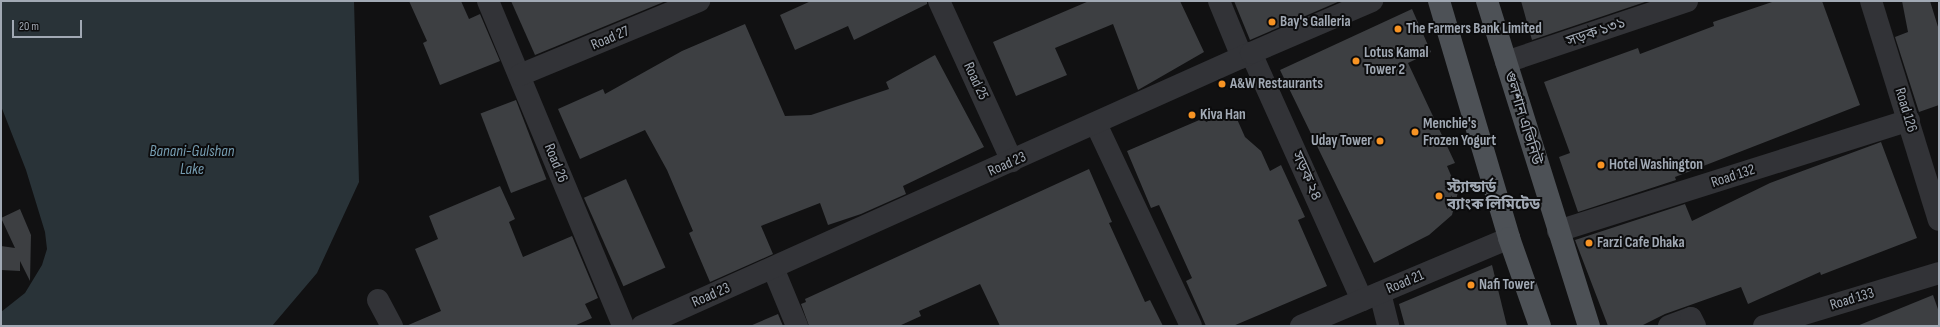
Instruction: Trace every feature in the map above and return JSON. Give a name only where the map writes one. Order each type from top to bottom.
[{"type":"main road","points":[[1439,1],[1509,238],[1540,326]]},
{"type":"main road","name":"গুলশান এভিনিউ","points":[[1487,1],[1558,231],[1590,326]]},
{"type":"street","name":"Road 26","points":[[488,1],[623,326]]},
{"type":"street","name":"Road 27","points":[[520,75],[699,1]]},
{"type":"street","name":"Road 25","points":[[939,1],[1012,161]]},
{"type":"street","name":"সড়ক ২৪","points":[[1219,1],[1371,297],[1388,326]]},
{"type":"street","name":"Road 23","points":[[642,326],[1096,124],[1247,55],[1372,1]]},
{"type":"street","name":"সড়ক ১৩১","points":[[1506,62],[1687,1]]},
{"type":"street","name":"Road 126","points":[[1871,1],[1939,220]]},
{"type":"street","name":"Road 132","points":[[1558,231],[1909,120]]},
{"type":"street","points":[[1096,124],[1191,326]]},
{"type":"street","name":"Road 21","points":[[1301,326],[1509,238]]},
{"type":"street","points":[[773,268],[797,326]]},
{"type":"street","name":"Road 133","points":[[1764,326],[1939,273]]},
{"type":"street","points":[[378,300],[392,326]]},
{"type":"street","points":[[1669,326],[1691,318],[1695,326]]},
{"type":"water","name":"Banani-Gulshan Lake","points":[[1,1],[354,1],[359,182],[317,273],[272,326],[1,326],[1,312],[25,293],[42,265],[47,249],[45,232],[26,170],[1,106]]},
{"type":"building","points":[[409,1],[461,1],[469,19],[480,14],[500,61],[440,85],[423,43],[427,41]]},
{"type":"building","points":[[511,1],[666,1],[535,55]]},
{"type":"building","points":[[811,1],[927,1],[927,4],[854,40],[848,26],[795,50],[780,15]]},
{"type":"building","points":[[1089,1],[1180,1],[1204,52],[1138,90],[1113,24],[1055,48],[1067,75],[1016,96],[993,42]]},
{"type":"building","name":"Bay's Galleria","points":[[1234,1],[1340,1],[1250,40]]},
{"type":"building","points":[[1521,1],[1648,1],[1532,40]]},
{"type":"building","points":[[1775,1],[1822,1],[1860,105],[1675,177],[1676,180],[1578,212],[1559,157],[1570,153],[1544,82],[1638,48],[1640,54],[1714,26],[1713,22]]},
{"type":"building","points":[[1902,1],[1930,1],[1939,30],[1939,105],[1919,112],[1895,37],[1908,32]]},
{"type":"building","points":[[1412,9],[1431,52],[1408,63],[1455,163],[1447,166],[1458,192],[1452,215],[1429,235],[1374,263],[1280,70]]},
{"type":"building","points":[[745,24],[785,116],[811,115],[889,89],[886,82],[935,55],[984,147],[903,186],[906,194],[861,214],[828,225],[820,203],[761,226],[773,254],[710,282],[689,233],[693,231],[667,170],[645,130],[580,159],[558,109],[603,89],[605,94],[682,51]]},
{"type":"building","points":[[516,100],[546,179],[511,193],[481,114]]},
{"type":"building","points":[[1233,110],[1245,137],[1261,151],[1270,171],[1281,165],[1305,217],[1298,220],[1327,286],[1233,326],[1206,326],[1186,281],[1192,278],[1159,205],[1151,208],[1127,151],[1204,118],[1206,122]]},
{"type":"building","points":[[1881,142],[1917,238],[1821,275],[1820,272],[1748,304],[1741,287],[1665,314],[1641,326],[1608,326],[1575,240],[1685,204],[1692,221],[1770,183]]},
{"type":"building","points":[[1089,169],[1112,222],[1109,223],[1145,302],[1150,300],[1163,326],[1000,326],[980,284],[919,311],[921,316],[899,326],[809,326],[801,304],[806,302],[805,299]]},
{"type":"building","points":[[626,179],[665,268],[623,286],[584,198]]},
{"type":"building","points":[[500,186],[515,219],[509,222],[523,257],[572,236],[598,298],[585,304],[592,318],[574,326],[406,326],[441,311],[415,249],[438,239],[429,216]]},
{"type":"building","points":[[20,209],[31,235],[30,281],[20,261],[20,271],[1,270],[1,246],[15,248],[1,218]]},
{"type":"building","name":"Nafi Tower","points":[[1492,265],[1507,326],[1405,326],[1399,304]]},
{"type":"building","points":[[1933,295],[1939,312],[1939,326],[1857,326]]},
{"type":"building","points":[[778,314],[783,326],[750,326]]},
{"type":"place","name":"Bay's Galleria","points":[[1272,22]]},
{"type":"place","name":"The Farmers Bank Limited","points":[[1398,29]]},
{"type":"place","name":"Lotus Kamal Tower 2","points":[[1356,61]]},
{"type":"place","name":"A&W Restaurants","points":[[1222,84]]},
{"type":"place","name":"Kiva Han","points":[[1192,115]]},
{"type":"place","name":"Menchie's Frozen Yogurt","points":[[1415,132]]},
{"type":"place","name":"Uday Tower","points":[[1380,141]]},
{"type":"place","name":"Hotel Washington","points":[[1601,165]]},
{"type":"place","name":"স্ট্যান্ডার্ড ব্যাংক লিমিটেড","points":[[1439,196]]},
{"type":"place","name":"Farzi Cafe Dhaka","points":[[1589,243]]},
{"type":"place","name":"Nafi Tower","points":[[1471,285]]}]
